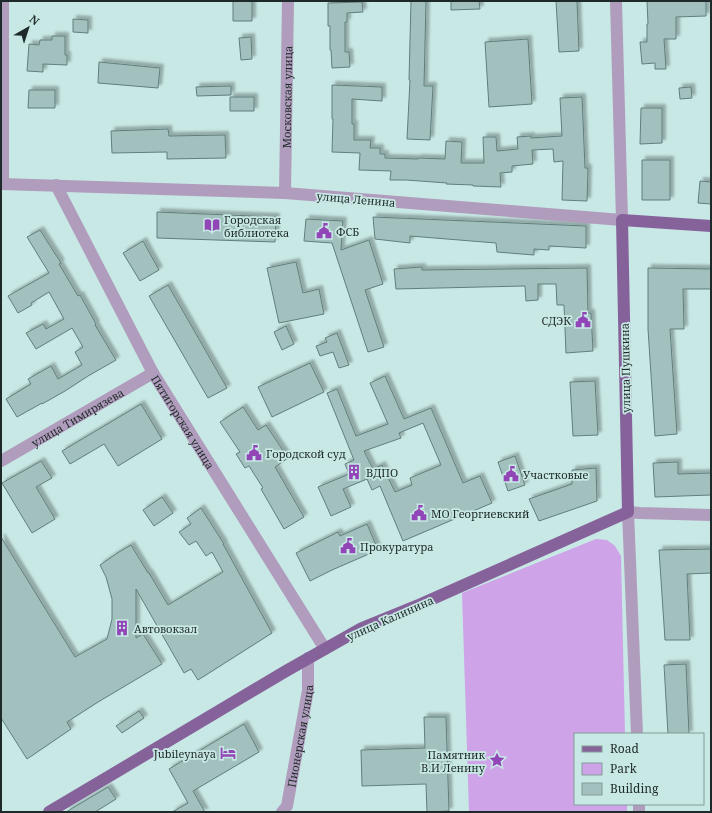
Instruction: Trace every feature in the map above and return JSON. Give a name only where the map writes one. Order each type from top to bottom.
[{"type":"main road","name":"улица Ленина","points":[[622,220],[711,226]]},
{"type":"main road","name":"улица Пушкина","points":[[622,220],[628,512]]},
{"type":"main road","name":"улица Калинина","points":[[49,812],[308,658],[362,628],[421,604],[628,512]]},
{"type":"street","points":[[2,184],[3,1]]},
{"type":"street","name":"Московская улица","points":[[285,193],[288,1]]},
{"type":"street","name":"улица Пушкина","points":[[616,1],[622,220]]},
{"type":"street","name":"улица Ленина","points":[[2,184],[285,193],[622,220]]},
{"type":"street","name":"Пятигорская улица","points":[[56,185],[153,373],[325,649]]},
{"type":"street","name":"улица Тимирязева","points":[[1,461],[153,373]]},
{"type":"street","name":"улица Пушкина","points":[[628,512],[637,733]]},
{"type":"street","name":"улица Калинина","points":[[628,512],[711,515]]},
{"type":"street","name":"Пионерская улица","points":[[282,812],[287,806],[308,690],[308,658]]},
{"type":"green space","points":[[596,539],[607,540],[615,546],[621,556],[625,733],[574,733],[574,805],[627,805],[627,812],[469,812],[462,593]]},
{"type":"building","points":[[233,1],[252,1],[252,21],[233,21]]},
{"type":"building","points":[[411,1],[426,1],[424,86],[433,86],[430,140],[407,139],[410,80]]},
{"type":"building","points":[[451,1],[479,1],[480,9],[451,10]]},
{"type":"building","points":[[556,1],[577,1],[579,51],[559,52]]},
{"type":"building","points":[[647,1],[706,1],[706,16],[676,17],[676,39],[664,39],[666,69],[655,69],[655,63],[642,64],[640,42],[647,42]]},
{"type":"building","points":[[362,2],[363,12],[347,13],[347,22],[345,22],[345,52],[349,52],[350,67],[332,68],[330,26],[328,26],[328,3]]},
{"type":"building","points":[[73,19],[88,20],[88,33],[73,32]]},
{"type":"building","points":[[52,36],[65,36],[65,55],[67,55],[67,65],[43,64],[43,72],[27,71],[29,44],[39,45],[40,40],[52,40]]},
{"type":"building","points":[[251,37],[252,59],[241,60],[239,38]]},
{"type":"building","points":[[528,39],[532,104],[489,107],[485,42]]},
{"type":"building","points":[[99,62],[160,68],[158,88],[98,83]]},
{"type":"building","points":[[332,85],[382,87],[382,101],[352,99],[352,124],[354,124],[354,140],[371,140],[370,148],[380,148],[380,154],[385,154],[385,158],[418,159],[445,159],[446,141],[462,142],[461,163],[484,163],[483,137],[496,137],[497,151],[518,149],[517,137],[531,136],[531,138],[562,136],[560,98],[582,97],[585,168],[588,168],[587,201],[562,200],[563,161],[554,162],[553,149],[532,150],[533,164],[512,166],[512,172],[500,173],[501,187],[390,180],[391,171],[359,170],[360,153],[332,152]]},
{"type":"building","points":[[231,86],[231,95],[197,96],[196,87]]},
{"type":"building","points":[[691,87],[692,98],[680,99],[679,88]]},
{"type":"building","points":[[29,90],[55,90],[55,108],[28,108]]},
{"type":"building","points":[[230,97],[254,97],[254,111],[230,111]]},
{"type":"building","points":[[641,108],[662,108],[662,143],[640,144]]},
{"type":"building","points":[[168,129],[169,136],[225,135],[226,158],[167,159],[167,152],[112,153],[111,131]]},
{"type":"building","points":[[642,160],[670,160],[670,200],[642,200]]},
{"type":"building","points":[[700,181],[711,182],[711,204],[698,203]]},
{"type":"building","points":[[157,212],[276,217],[275,242],[157,238]]},
{"type":"building","points":[[373,217],[586,226],[586,248],[549,246],[549,250],[534,249],[534,255],[497,252],[496,243],[410,236],[410,243],[375,239]]},
{"type":"building","points":[[306,219],[343,221],[341,250],[369,240],[383,284],[365,290],[384,347],[368,352],[332,243],[304,241]]},
{"type":"building","points":[[40,230],[61,263],[59,264],[78,296],[80,295],[96,324],[95,325],[116,360],[65,391],[17,417],[6,399],[31,384],[28,379],[51,366],[58,379],[82,365],[75,352],[83,347],[72,328],[36,349],[26,333],[43,324],[46,329],[64,319],[49,292],[31,303],[32,305],[18,313],[8,296],[49,273],[27,237]]},
{"type":"building","points":[[143,241],[159,270],[140,281],[123,253]]},
{"type":"building","points":[[296,262],[303,293],[319,289],[324,314],[279,323],[267,268]]},
{"type":"building","points":[[422,267],[422,270],[587,268],[588,313],[591,313],[593,351],[566,353],[564,305],[557,305],[556,284],[538,284],[538,300],[526,301],[525,286],[396,289],[394,269]]},
{"type":"building","points":[[648,268],[711,269],[711,289],[683,289],[684,329],[670,329],[677,434],[655,436],[648,329]]},
{"type":"building","points":[[168,285],[227,388],[208,398],[149,296]]},
{"type":"building","points":[[286,326],[294,344],[282,350],[274,332]]},
{"type":"building","points":[[337,333],[349,365],[339,368],[333,352],[320,356],[316,346],[327,342],[325,338]]},
{"type":"building","points":[[310,363],[324,392],[272,417],[258,387]]},
{"type":"building","points":[[385,376],[404,419],[431,408],[463,483],[480,476],[492,503],[403,541],[380,486],[372,490],[367,479],[343,489],[351,507],[331,516],[318,487],[349,474],[345,464],[354,460],[327,393],[337,389],[356,436],[388,424],[370,383]],"holes":[[[423,423],[441,465],[410,478],[412,485],[395,492],[382,465],[373,469],[364,451],[401,438],[399,433]]]},
{"type":"building","points":[[595,381],[598,435],[573,436],[570,382]]},
{"type":"building","points":[[141,404],[162,439],[118,466],[104,444],[70,464],[62,451]]},
{"type":"building","points":[[243,407],[258,430],[266,425],[288,458],[275,467],[304,517],[284,529],[261,489],[263,488],[249,466],[245,468],[236,454],[240,452],[220,422]]},
{"type":"building","name":"Участковые","points":[[515,456],[525,485],[508,491],[498,462]]},
{"type":"building","points":[[41,461],[52,478],[36,487],[55,519],[32,533],[2,483]]},
{"type":"building","points":[[678,462],[678,474],[711,473],[711,495],[655,497],[653,463]]},
{"type":"building","points":[[596,468],[597,501],[539,521],[529,499],[572,484],[572,470]]},
{"type":"building","points":[[162,497],[173,513],[154,526],[143,510]]},
{"type":"building","points":[[201,508],[224,544],[272,633],[198,680],[191,669],[184,673],[136,589],[136,638],[143,634],[162,664],[67,722],[71,729],[27,759],[1,718],[1,537],[75,657],[107,639],[112,619],[112,599],[106,577],[100,565],[131,545],[168,605],[223,572],[212,552],[206,556],[196,541],[189,545],[179,532],[191,524],[187,518]]},
{"type":"building","name":"Прокуратура","points":[[367,524],[378,550],[310,581],[296,553],[338,532],[340,536]]},
{"type":"building","points":[[711,549],[711,573],[687,574],[690,640],[665,640],[659,550]]},
{"type":"building","points":[[686,664],[689,733],[668,733],[664,665]]},
{"type":"building","points":[[139,711],[144,718],[122,733],[116,726]]},
{"type":"building","points":[[424,717],[446,717],[449,811],[427,812],[426,784],[362,786],[361,750],[425,748]]},
{"type":"building","points":[[244,724],[259,752],[193,791],[205,812],[172,812],[188,803],[169,769]]},
{"type":"building","points":[[108,787],[116,799],[95,812],[66,812]]},
{"type":"place","name":"Городская библиотека","points":[[212,225]]},
{"type":"place","name":"ФСБ","points":[[324,231]]},
{"type":"place","name":"СДЭК","points":[[583,320]]},
{"type":"place","name":"Городской суд","points":[[254,453]]},
{"type":"place","name":"ВДПО","points":[[354,472]]},
{"type":"place","name":"Участковые","points":[[511,474]]},
{"type":"place","name":"МО Георгиевский","points":[[419,513]]},
{"type":"place","name":"Прокуратура","points":[[348,546]]},
{"type":"place","name":"Автовокзал","points":[[122,628]]},
{"type":"place","name":"Jubileynaya","points":[[228,753]]},
{"type":"place","name":"Памятник В.И Ленину","points":[[497,760]]}]
